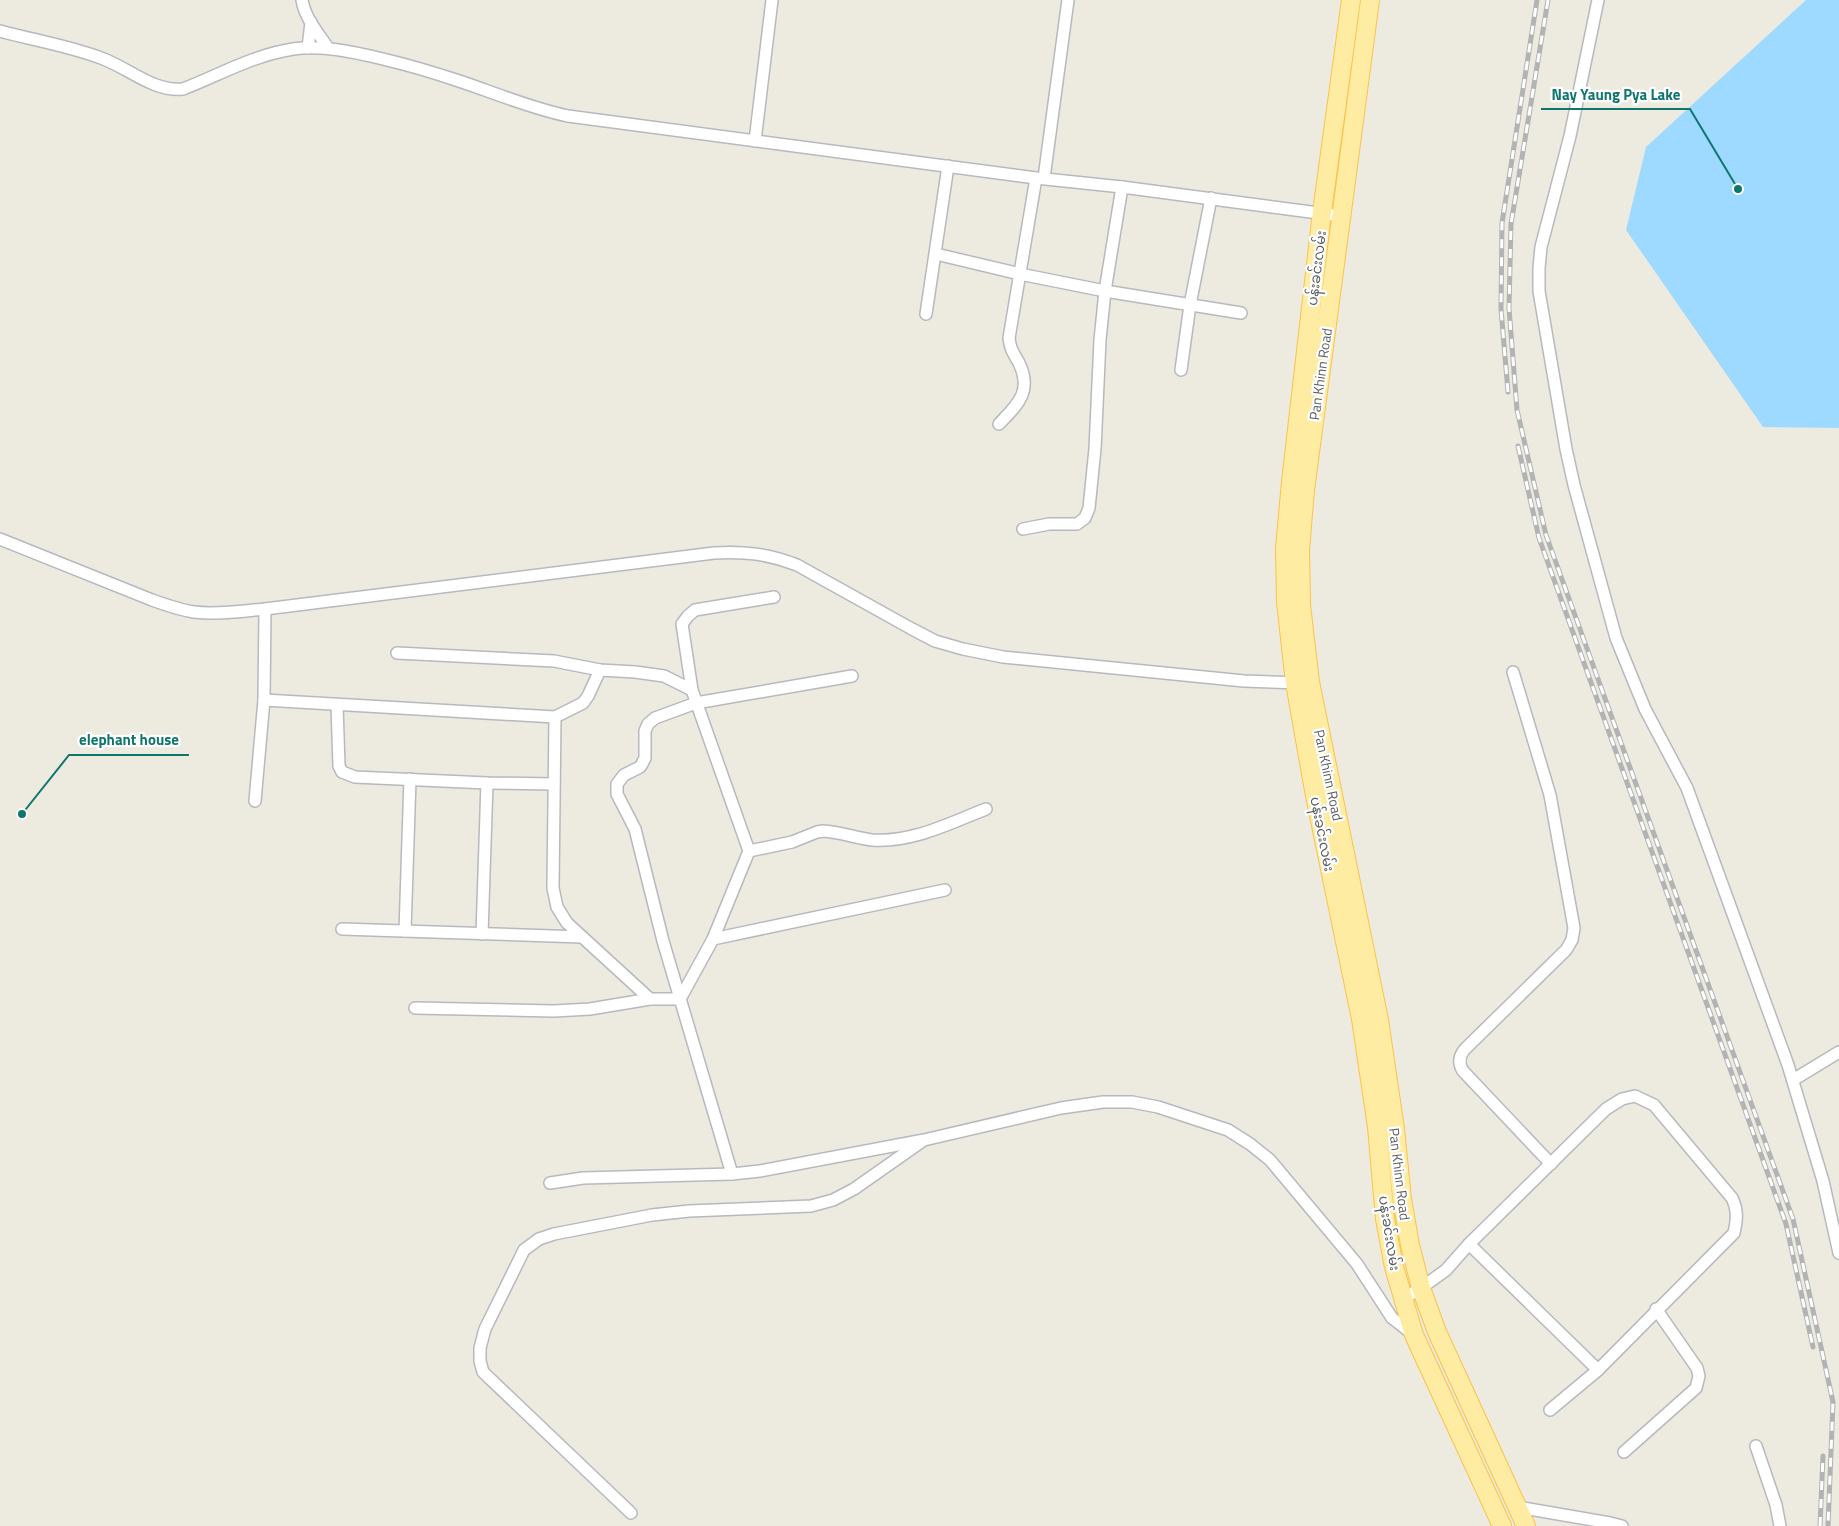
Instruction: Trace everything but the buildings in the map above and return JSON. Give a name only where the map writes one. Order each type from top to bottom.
[{"type":"main road","name":"ပန်းခင်းလမ်း","points":[[1351,0],[1322,213],[1291,482],[1285,548],[1286,602],[1303,683],[1315,796],[1361,1019],[1377,1127],[1386,1219],[1394,1268],[1414,1335],[1502,1526]]},
{"type":"main road","name":"Pan Khinn Road","points":[[1370,0],[1305,490],[1300,550],[1303,683],[1379,1020],[1395,1130],[1402,1199],[1410,1245],[1421,1288],[1437,1332],[1526,1526]]},
{"type":"street","points":[[302,0],[303,7],[311,22],[328,48]]},
{"type":"street","points":[[755,141],[772,0]]},
{"type":"street","points":[[998,424],[1021,400],[1023,392],[1021,368],[1012,352],[1010,338],[1020,274],[1040,178],[1068,0]]},
{"type":"street","points":[[1598,0],[1570,136],[1541,247],[1539,268],[1539,291],[1566,449],[1616,638],[1646,708],[1687,788],[1793,1080],[1824,1181],[1839,1254]]},
{"type":"street","points":[[308,48],[311,22]]},
{"type":"street","points":[[0,31],[102,58],[161,88],[172,90],[183,89],[276,52],[308,48],[328,48],[365,55],[445,76],[551,112],[755,141],[1341,216]]},
{"type":"street","points":[[926,314],[948,166]]},
{"type":"street","points":[[1023,529],[1049,524],[1077,524],[1084,518],[1089,508],[1105,290],[1122,187]]},
{"type":"street","points":[[1181,370],[1190,305],[1211,198]]},
{"type":"street","points":[[936,254],[1020,274],[1241,313]]},
{"type":"street","points":[[0,539],[174,607],[196,612],[216,613],[265,610],[714,553],[748,552],[780,558],[935,641],[963,649],[1003,656],[1244,682],[1303,683]]},
{"type":"street","points":[[680,999],[713,939],[749,851],[692,690],[682,624],[695,610],[774,596]]},
{"type":"street","points":[[255,801],[264,700],[265,610]]},
{"type":"street","points":[[397,653],[554,661],[600,670],[664,676],[692,690]]},
{"type":"street","points":[[264,700],[555,717],[583,703],[600,670]]},
{"type":"street","points":[[1513,672],[1550,796],[1574,928],[1572,940],[1566,950],[1465,1049],[1461,1054],[1460,1061],[1463,1071],[1551,1164]]},
{"type":"street","points":[[732,1174],[663,942],[635,829],[617,794],[616,788],[619,779],[642,764],[645,758],[645,731],[648,724],[655,718],[696,703],[852,676]]},
{"type":"street","points":[[337,705],[339,766],[342,772],[355,777],[554,784]]},
{"type":"street","points":[[555,717],[553,888],[557,906],[567,922],[582,937],[650,998]]},
{"type":"street","points":[[405,931],[410,779]]},
{"type":"street","points":[[482,934],[487,783]]},
{"type":"street","points":[[749,851],[792,842],[823,831],[872,840],[912,837],[986,809]]},
{"type":"street","points":[[713,939],[944,890]]},
{"type":"street","points":[[342,929],[582,937]]},
{"type":"street","points":[[415,1008],[554,1011],[590,1009],[650,998],[680,999]]},
{"type":"street","points":[[1793,1080],[1839,1052]]},
{"type":"street","points":[[1403,1299],[1446,1270],[1469,1244],[1606,1110],[1622,1099],[1634,1096],[1654,1105],[1732,1198],[1737,1208],[1738,1219],[1734,1233],[1656,1309],[1598,1370],[1550,1410]]},
{"type":"street","points":[[550,1183],[583,1178],[732,1174],[760,1171],[924,1140],[1061,1108],[1103,1102],[1132,1102],[1158,1107],[1228,1130],[1270,1160],[1357,1264],[1392,1318],[1414,1335]]},
{"type":"street","points":[[630,1513],[483,1372],[480,1361],[480,1348],[485,1329],[524,1250],[539,1239],[554,1234],[652,1215],[689,1211],[801,1206],[834,1200],[854,1189],[924,1140]]},
{"type":"street","points":[[1469,1244],[1598,1370]]},
{"type":"street","points":[[1624,1452],[1696,1388],[1699,1376],[1697,1368],[1656,1309]]},
{"type":"street","points":[[1756,1446],[1776,1505],[1780,1526]]},
{"type":"street","points":[[1517,1507],[1622,1526]]},
{"type":"water","points":[[1806,0],[1839,0],[1839,428],[1763,427],[1626,230],[1646,147]]},
{"type":"railway","points":[[1508,392],[1501,309],[1502,223],[1537,0]]},
{"type":"railway","points":[[1548,0],[1511,224],[1509,308],[1517,410],[1546,535],[1793,1219],[1833,1402],[1828,1526]]},
{"type":"railway","points":[[1518,446],[1539,538],[1786,1224],[1813,1347]]},
{"type":"railway","points":[[1820,1526],[1823,1456]]},
{"type":"place","name":"Nay Yaung Pya Lake","points":[[1738,189]]},
{"type":"place","name":"elephant house","points":[[22,814]]}]
